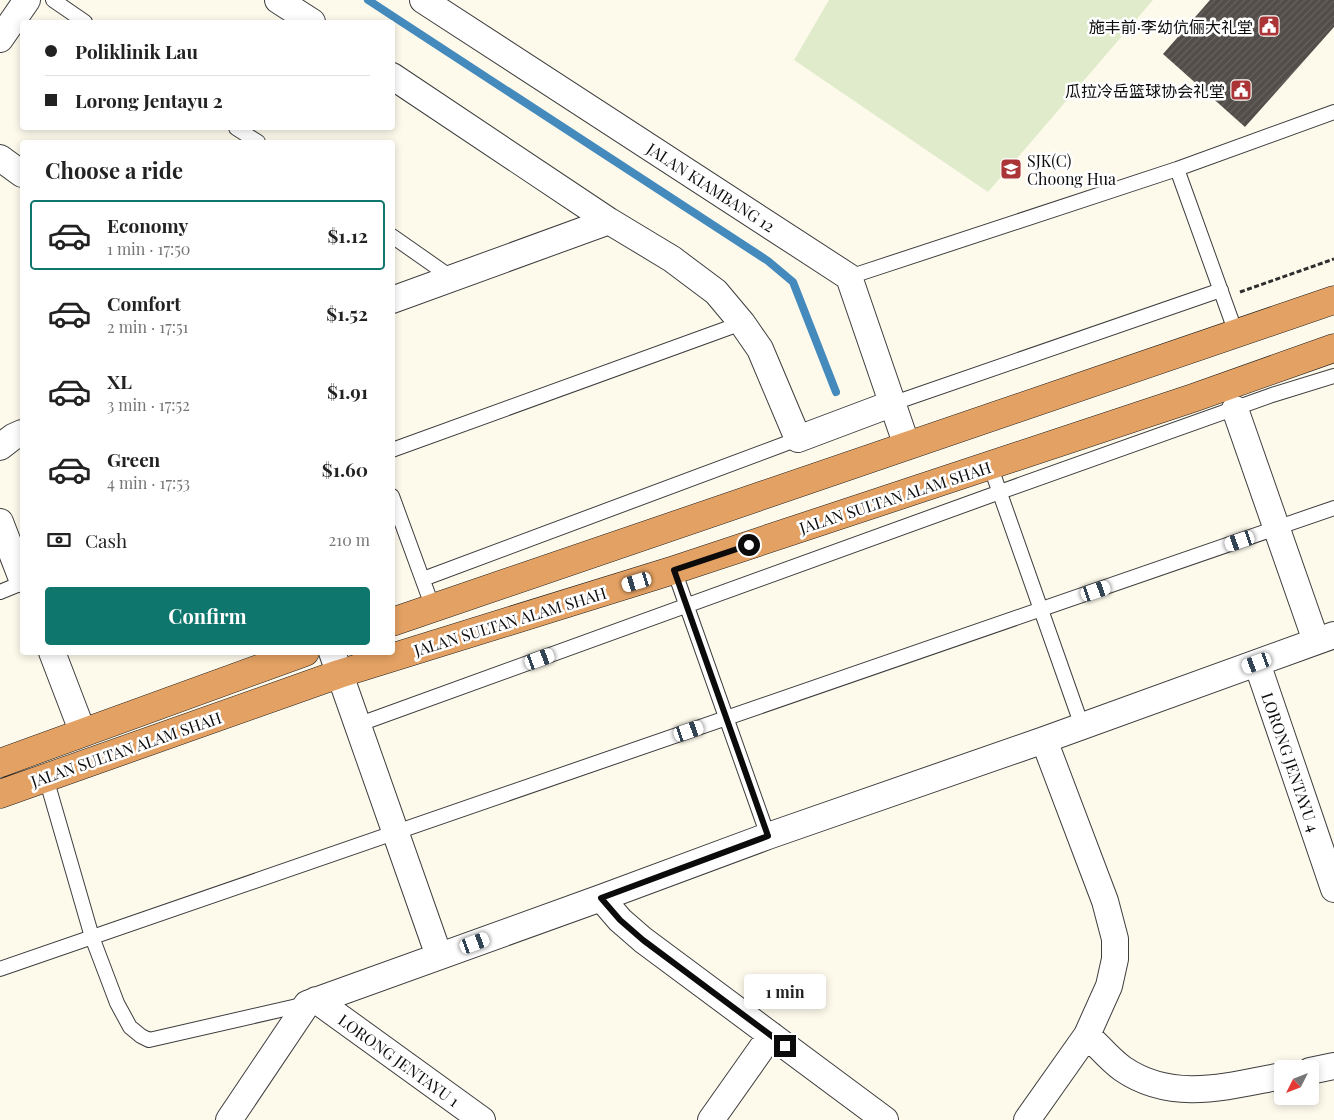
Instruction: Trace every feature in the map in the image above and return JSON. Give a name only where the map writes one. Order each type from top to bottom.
[{"type":"highway","points":[[395,621],[1334,300]]},
{"type":"highway","name":"JALAN SULTAN ALAM SHAH","points":[[395,647],[674,570],[1184,401],[1334,348]]},
{"type":"highway","name":"JALAN SULTAN ALAM SHAH","points":[[0,763],[297,655]]},
{"type":"highway","name":"JALAN SULTAN ALAM SHAH","points":[[0,794],[46,778],[336,663],[365,655]]},
{"type":"street","points":[[0,39],[27,0]]},
{"type":"street","points":[[278,0],[309,20]]},
{"type":"street","name":"JALAN KIAMBANG 12","points":[[423,0],[849,277]]},
{"type":"street","points":[[395,78],[609,221],[672,259],[716,292],[742,323],[760,349],[798,439],[891,404]]},
{"type":"street","points":[[0,158],[20,173]]},
{"type":"street","points":[[395,299],[609,221]]},
{"type":"street","points":[[849,277],[907,446]]},
{"type":"street","points":[[229,1120],[312,1002],[768,836],[1044,740],[1325,638],[1276,528],[1235,409]]},
{"type":"street","points":[[0,447],[20,434]]},
{"type":"street","points":[[0,522],[20,576]]},
{"type":"street","points":[[53,655],[84,734]]},
{"type":"street","points":[[336,663],[439,956]]},
{"type":"street","name":"LORONG JENTAYU 4","points":[[1257,663],[1334,889]]},
{"type":"street","points":[[1027,1120],[1087,1035],[1109,986],[1115,959],[1115,938],[1105,901],[1044,740]]},
{"type":"street","points":[[601,898],[620,920],[643,940],[885,1120]]},
{"type":"street","name":"LORONG JENTAYU 1","points":[[312,1002],[482,1120]]},
{"type":"street","points":[[711,1120],[770,1035]]},
{"type":"street","points":[[1087,1035],[1122,1068],[1139,1078],[1162,1087],[1180,1090],[1214,1089],[1274,1078]]},
{"type":"street","points":[[1319,1068],[1334,1066]]},
{"type":"lane","points":[[53,0],[82,20]]},
{"type":"lane","points":[[849,277],[1176,169],[1334,112]]},
{"type":"lane","points":[[239,130],[255,140]]},
{"type":"lane","points":[[1176,169],[1236,333]]},
{"type":"lane","points":[[395,238],[452,278]]},
{"type":"lane","points":[[891,404],[1222,294]]},
{"type":"lane","points":[[395,449],[742,323]]},
{"type":"lane","points":[[357,725],[1000,492],[1334,376]]},
{"type":"lane","points":[[423,579],[798,439]]},
{"type":"lane","points":[[990,465],[1082,726]]},
{"type":"lane","points":[[395,504],[433,608]]},
{"type":"lane","points":[[0,968],[1334,508]]},
{"type":"lane","points":[[674,570],[768,836]]},
{"type":"lane","points":[[0,592],[20,582]]},
{"type":"lane","points":[[46,778],[92,937],[117,1003],[130,1027],[140,1036],[149,1040],[312,1002]]},
{"type":"path","points":[[1222,294],[1301,271],[1334,259]]},
{"type":"green space","points":[[829,0],[1153,0],[988,192],[794,60]]},
{"type":"building","name":"瓜拉冷岳篮球协会礼堂","points":[[1210,0],[1334,0],[1334,27],[1245,127],[1163,54]]},
{"type":"waterway","points":[[368,0],[768,261],[793,282],[836,392]]},
{"type":"place","name":"施丰前·李幼伉俪大礼堂","points":[[1269,26]]},
{"type":"place","name":"瓜拉冷岳篮球协会礼堂","points":[[1241,90]]},
{"type":"place","name":"SJK(C) Choong Hua","points":[[1011,169]]},
{"type":"route","points":[[749,545],[674,570],[768,836],[601,898],[620,920],[643,940],[785,1046]]}]
